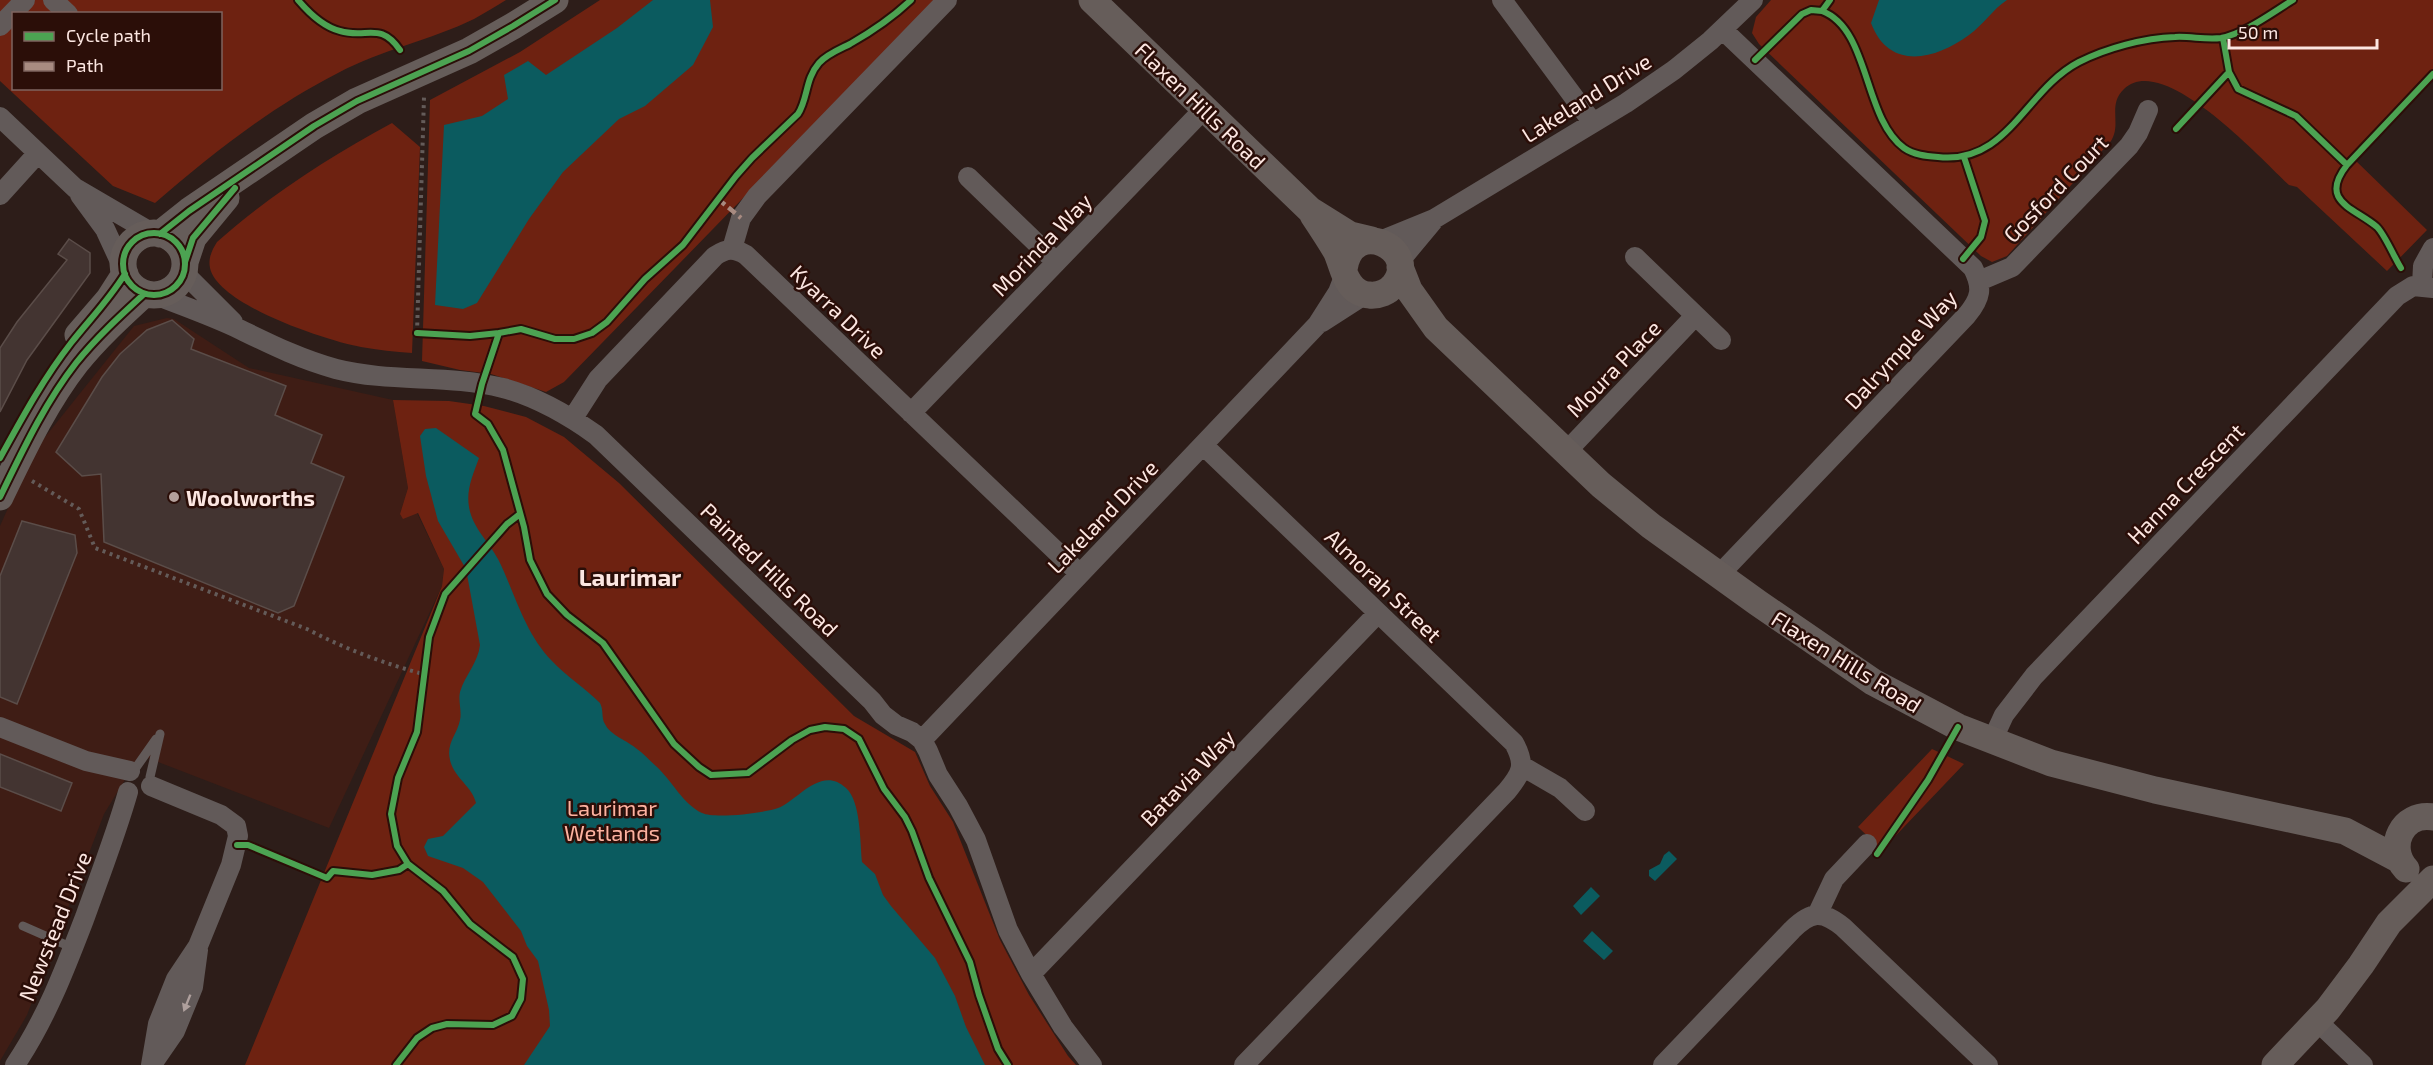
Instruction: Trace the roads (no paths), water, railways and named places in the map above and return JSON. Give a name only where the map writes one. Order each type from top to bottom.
[{"type":"street","points":[[13,12],[25,0]]},
{"type":"street","points":[[54,0],[66,12]]},
{"type":"street","points":[[0,497],[7,464],[48,374],[109,299],[124,271],[124,258],[134,241],[156,233],[314,126],[357,101],[469,51],[555,0]]},
{"type":"street","points":[[573,418],[598,379],[715,256],[724,250],[732,249],[741,218],[757,196],[947,0]]},
{"type":"street","name":"Flaxen Hills Road","points":[[1092,0],[1310,210],[1350,235],[1376,241]]},
{"type":"street","points":[[1502,0],[1593,123]]},
{"type":"street","name":"Lakeland Drive","points":[[1376,241],[1434,219],[1593,123],[1674,70],[1724,30],[1753,0]]},
{"type":"street","points":[[0,26],[12,14]]},
{"type":"street","name":"Dalrymple Way","points":[[1719,575],[1967,315],[1978,301],[1981,291],[1973,268],[1724,30]]},
{"type":"street","name":"Morinda Way","points":[[911,413],[1205,108]]},
{"type":"street","name":"Gosford Court","points":[[1979,281],[2012,267],[2129,146],[2138,133],[2148,110]]},
{"type":"street","points":[[0,117],[75,188],[105,229],[124,271],[136,289],[150,294]]},
{"type":"street","points":[[0,195],[38,153]]},
{"type":"street","points":[[7,464],[75,364],[99,336],[150,294],[173,289],[184,267],[193,238],[202,224],[249,172]]},
{"type":"street","points":[[968,177],[1056,262]]},
{"type":"street","points":[[75,188],[178,244],[184,267]]},
{"type":"street","name":"Flaxen Hills Road","points":[[1310,210],[1345,272]]},
{"type":"street","name":"Lakeland Drive","points":[[1400,264],[1434,219]]},
{"type":"street","points":[[1376,241],[1389,246],[1400,264],[1395,283],[1382,294],[1369,295],[1356,290],[1345,272],[1349,253],[1355,246],[1376,241]]},
{"type":"street","points":[[2428,287],[2423,266],[2433,248]]},
{"type":"street","name":"Kyarra Drive","points":[[732,249],[746,255],[1080,574]]},
{"type":"street","name":"Moura Place","points":[[1635,257],[1721,340]]},
{"type":"street","name":"Flaxen Hills Road","points":[[1400,264],[1409,290],[1436,328],[1565,453],[1651,526],[1873,682],[1958,727],[2052,763],[2095,775],[2344,831],[2384,829],[2423,814]]},
{"type":"street","name":"Painted Hills Road","points":[[184,267],[239,329]]},
{"type":"street","name":"Lakeland Drive","points":[[922,740],[1317,325],[1338,292],[1345,272]]},
{"type":"street","name":"Hanna Crescent","points":[[1992,741],[2004,715],[2034,676],[2397,296],[2413,286],[2428,287]]},
{"type":"street","name":"Painted Hills Road","points":[[150,294],[239,329],[307,361],[365,375],[451,381],[504,388],[537,400],[573,418],[614,452],[872,701],[883,715],[922,740]]},
{"type":"street","name":"Flaxen Hills Road","points":[[1369,295],[1396,303],[1436,328]]},
{"type":"street","name":"Lakeland Drive","points":[[1317,325],[1369,295]]},
{"type":"street","name":"Moura Place","points":[[1565,453],[1695,316]]},
{"type":"street","name":"Almorah Street","points":[[1203,445],[1514,743],[1520,753],[1522,766]]},
{"type":"street","name":"Batavia Way","points":[[1031,974],[1378,613]]},
{"type":"street","points":[[0,727],[221,815],[236,826],[238,836],[235,853],[198,945],[176,979],[158,1024],[151,1065]]},
{"type":"street","points":[[922,740],[938,776],[958,806],[976,840],[1008,930],[1031,974],[1063,1027],[1092,1065]]},
{"type":"street","points":[[1244,1065],[1507,791],[1518,778],[1522,766],[1560,788],[1584,811]]},
{"type":"street","name":"Newstead Drive","points":[[15,1065],[45,1015],[138,782]]},
{"type":"street","points":[[2389,923],[2399,892],[2397,840],[2423,814]]},
{"type":"street","name":"Flaxen Hills Road","points":[[2344,831],[2399,861],[2407,871],[2416,876],[2433,878]]},
{"type":"street","points":[[1817,915],[1834,879],[1866,844]]},
{"type":"street","points":[[2275,1065],[2317,1021],[2361,966],[2389,923],[2433,878]]},
{"type":"street","points":[[1663,1065],[1792,930],[1803,920],[1817,915],[1833,918],[1844,927],[1988,1065]]},
{"type":"street","points":[[2317,1021],[2363,1065]]},
{"type":"lane","points":[[23,926],[73,948]]},
{"type":"water","points":[[653,0],[710,0],[713,27],[693,65],[645,106],[619,119],[563,172],[529,219],[477,303],[463,309],[435,305],[444,125],[482,116],[508,99],[504,75],[528,61],[546,75],[617,28]]},
{"type":"water","points":[[1879,0],[2007,0],[1974,31],[1956,44],[1928,55],[1914,56],[1889,49],[1879,38],[1871,23]]},
{"type":"water","points":[[436,428],[479,458],[469,488],[468,500],[471,514],[477,528],[498,559],[527,625],[542,650],[600,703],[607,728],[645,755],[689,804],[708,815],[740,815],[778,808],[818,782],[827,780],[837,782],[846,788],[855,802],[862,862],[875,874],[883,895],[891,906],[935,958],[955,996],[966,1027],[985,1065],[524,1065],[550,1026],[549,1010],[538,961],[527,946],[521,931],[483,882],[463,868],[428,856],[424,847],[428,839],[443,836],[476,803],[452,766],[449,754],[460,720],[460,692],[477,658],[480,645],[466,569],[438,521],[426,476],[420,436],[425,429]]},
{"type":"water","points":[[1669,851],[1677,859],[1655,881],[1649,876],[1649,870],[1660,864],[1664,855]]},
{"type":"water","points":[[1591,887],[1600,896],[1581,915],[1573,906]]},
{"type":"water","points":[[1592,931],[1613,951],[1604,960],[1583,941]]},
{"type":"place","name":"Woolworths","points":[[174,497]]},
{"type":"district","name":"Laurimar","points":[[630,576]]},
{"type":"park label","name":"Laurimar Wetlands","points":[[612,820]]}]
